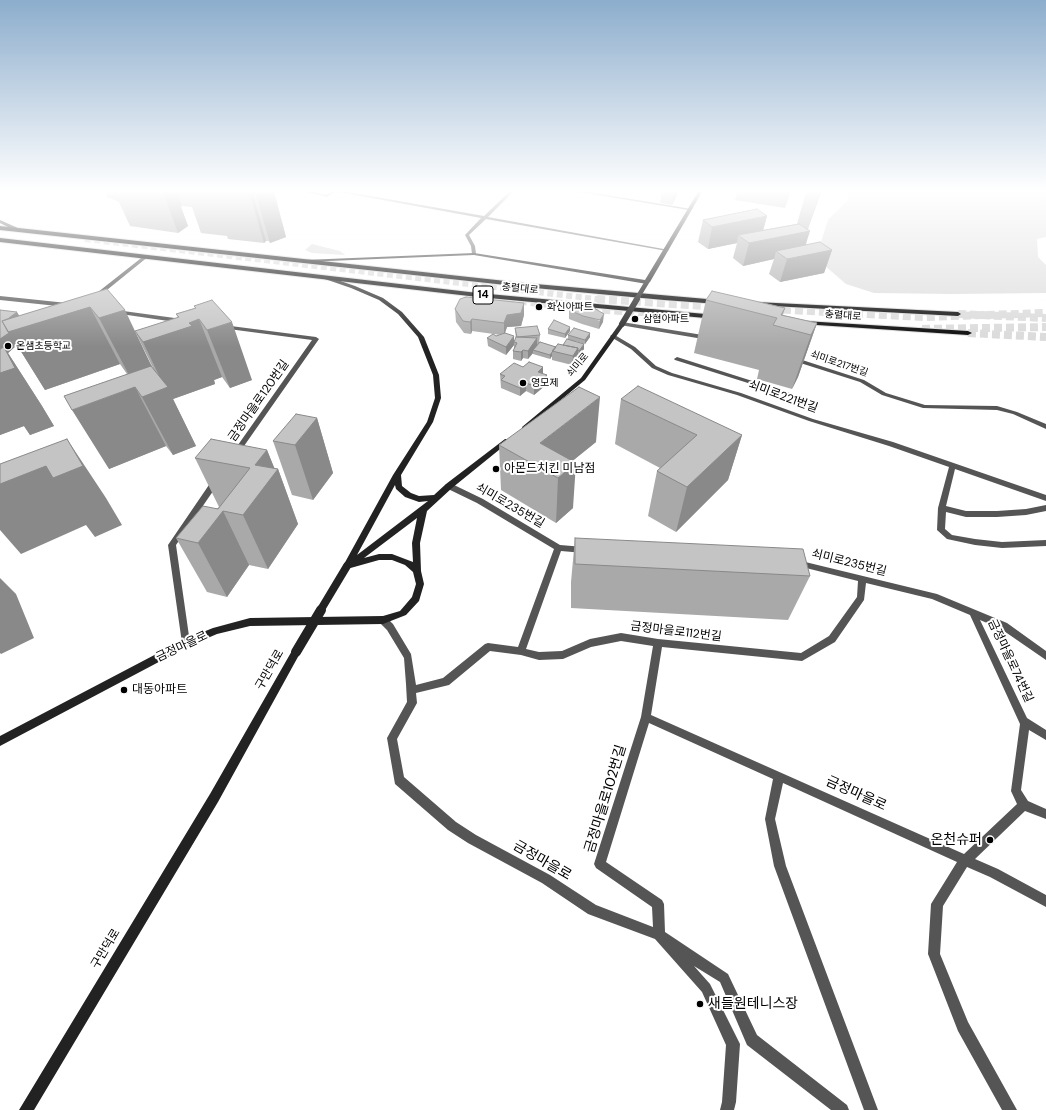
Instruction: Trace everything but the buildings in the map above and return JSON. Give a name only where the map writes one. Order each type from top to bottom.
[{"type":"main road","name":"충렬대로","points":[[35,244],[588,306],[727,318]]},
{"type":"main road","name":"충렬대로","points":[[143,244],[524,285],[664,298],[727,302]]},
{"type":"main road","name":"쇠미로","points":[[347,566],[375,547],[423,510],[449,486],[582,379],[622,324],[670,244]]},
{"type":"main road","points":[[299,261],[474,254],[647,282]]},
{"type":"main road","name":"구만덕로","points":[[26,1110],[214,798],[296,652],[430,422],[438,398],[436,375],[421,337],[400,313],[381,299],[321,276]]},
{"type":"main road","name":"충렬대로","points":[[751,304],[958,314]]},
{"type":"main road","name":"충렬대로","points":[[795,323],[968,333]]},
{"type":"main road","points":[[398,475],[399,487],[408,495],[419,499],[435,498]]},
{"type":"main road","name":"금정마을로","points":[[0,741],[186,643],[216,631],[250,622],[383,620],[403,613],[416,599],[420,584],[417,571],[416,543],[423,510]]},
{"type":"main road","points":[[347,566],[379,557],[392,557],[408,563],[417,571]]},
{"type":"street","points":[[472,244],[474,254]]},
{"type":"street","points":[[633,244],[667,250]]},
{"type":"street","points":[[88,302],[147,256]]},
{"type":"street","points":[[0,298],[74,306]]},
{"type":"street","points":[[113,311],[191,322]]},
{"type":"street","points":[[622,324],[718,340]]},
{"type":"street","name":"금정마을로120번길","points":[[215,326],[316,339],[230,461]]},
{"type":"street","name":"쇠미로221번길","points":[[613,336],[633,348],[654,367],[670,374],[734,393],[812,420],[891,444],[1046,498]]},
{"type":"street","name":"쇠미로217번길","points":[[789,358],[862,382],[884,394],[925,407],[997,408],[1015,413],[1046,427]]},
{"type":"street","points":[[677,359],[788,394]]},
{"type":"street","points":[[734,393],[742,379]]},
{"type":"street","points":[[953,465],[942,508],[941,530],[950,536],[975,542],[1002,545],[1046,543]]},
{"type":"street","points":[[186,643],[172,544],[221,474]]},
{"type":"street","name":"쇠미로235번길","points":[[449,486],[480,501],[558,548],[589,550]]},
{"type":"street","points":[[942,508],[966,514],[1026,512],[1046,508]]},
{"type":"street","points":[[521,651],[558,548]]},
{"type":"street","name":"쇠미로235번길","points":[[792,562],[934,596],[1004,626],[1046,656]]},
{"type":"street","name":"금정마을로112번길","points":[[412,690],[446,682],[488,648],[521,651],[539,656],[563,655],[590,643],[621,637],[658,643],[802,657],[832,639],[861,598],[862,578]]},
{"type":"street","name":"금정마을로74번길","points":[[974,612],[1025,724],[1016,791],[1024,805]]},
{"type":"street","name":"금정마을로","points":[[383,620],[390,627],[408,657],[412,690],[412,703],[392,738],[399,780],[452,826],[472,839],[546,879],[592,910],[659,934],[706,988],[733,1044],[729,1102],[727,1110]]},
{"type":"street","name":"금정마을로102번길","points":[[658,643],[646,717],[600,864],[658,904],[659,934]]},
{"type":"street","name":"금정마을로","points":[[646,717],[964,861],[994,873],[1046,901]]},
{"type":"street","name":"금정마을로74번길","points":[[1024,721],[1046,735]]},
{"type":"street","points":[[778,776],[770,818],[780,866],[872,1110]]},
{"type":"street","points":[[1010,1110],[963,1026],[934,954],[937,904],[964,861],[1024,805],[1046,814]]},
{"type":"street","points":[[659,934],[724,978],[752,1040],[842,1110]]},
{"type":"shaded area","points":[[312,244],[340,251],[345,255],[312,253],[305,250]]},
{"type":"shaded area","points":[[821,244],[1037,244],[1038,257],[1046,265],[1046,293],[874,293],[846,284],[824,265]]},
{"type":"tunnel","points":[[126,244],[605,300]]},
{"type":"tunnel","points":[[503,299],[515,300]]},
{"type":"tunnel","points":[[507,299],[588,309],[657,313]]},
{"type":"tunnel","points":[[597,299],[720,307]]},
{"type":"tunnel","points":[[771,309],[924,317],[1046,313]]},
{"type":"tunnel","points":[[958,314],[1046,318]]},
{"type":"tunnel","points":[[922,329],[1046,327]]},
{"type":"tunnel","points":[[968,333],[1046,337]]},
{"type":"place","name":"화신아파트","points":[[539,307]]},
{"type":"place","name":"삼협아파트","points":[[635,319]]},
{"type":"place","name":"온샘초등학교","points":[[8,346]]},
{"type":"place","name":"영모제","points":[[523,383]]},
{"type":"place","name":"아몬드치킨 미남점","points":[[496,469]]},
{"type":"place","name":"대동아파트","points":[[124,690]]},
{"type":"place","name":"온천슈퍼","points":[[990,840]]},
{"type":"place","name":"새들원테니스장","points":[[700,1004]]}]
